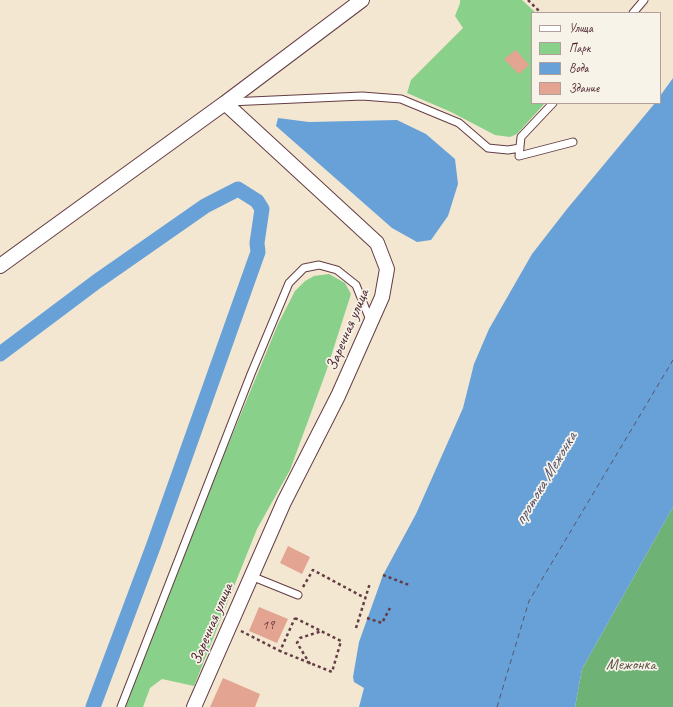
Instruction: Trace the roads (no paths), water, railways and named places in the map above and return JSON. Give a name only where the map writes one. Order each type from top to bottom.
[{"type":"street","points":[[0,266],[224,103],[362,0]]},
{"type":"street","name":"Заречная улица","points":[[194,707],[284,502],[338,396],[371,322],[382,297],[387,270],[377,243],[224,103]]},
{"type":"lane","points":[[634,12],[644,0]]},
{"type":"lane","points":[[224,103],[362,96],[401,99],[459,123],[488,148],[508,150],[520,148]]},
{"type":"lane","points":[[552,104],[521,137],[519,156],[573,142]]},
{"type":"lane","points":[[121,707],[248,381],[289,283],[304,268],[320,265],[337,270],[356,284],[371,322]]},
{"type":"lane","points":[[251,576],[298,595]]},
{"type":"water","name":"протока Межонка","points":[[673,78],[673,507],[582,669],[575,707],[359,707],[364,688],[354,682],[353,677],[359,642],[383,575],[416,514],[463,408],[474,364],[489,329],[532,254],[567,209],[654,104],[661,104],[661,95]]},
{"type":"water","points":[[278,118],[309,122],[397,120],[426,134],[455,159],[458,184],[448,216],[431,240],[417,242],[392,228],[276,126]]},
{"type":"waterway","points":[[0,354],[96,282],[205,206],[238,189],[257,201],[262,209],[257,243],[258,252],[153,547],[93,707]]},
{"type":"park label","name":"Межонка","points":[[631,665]]}]
